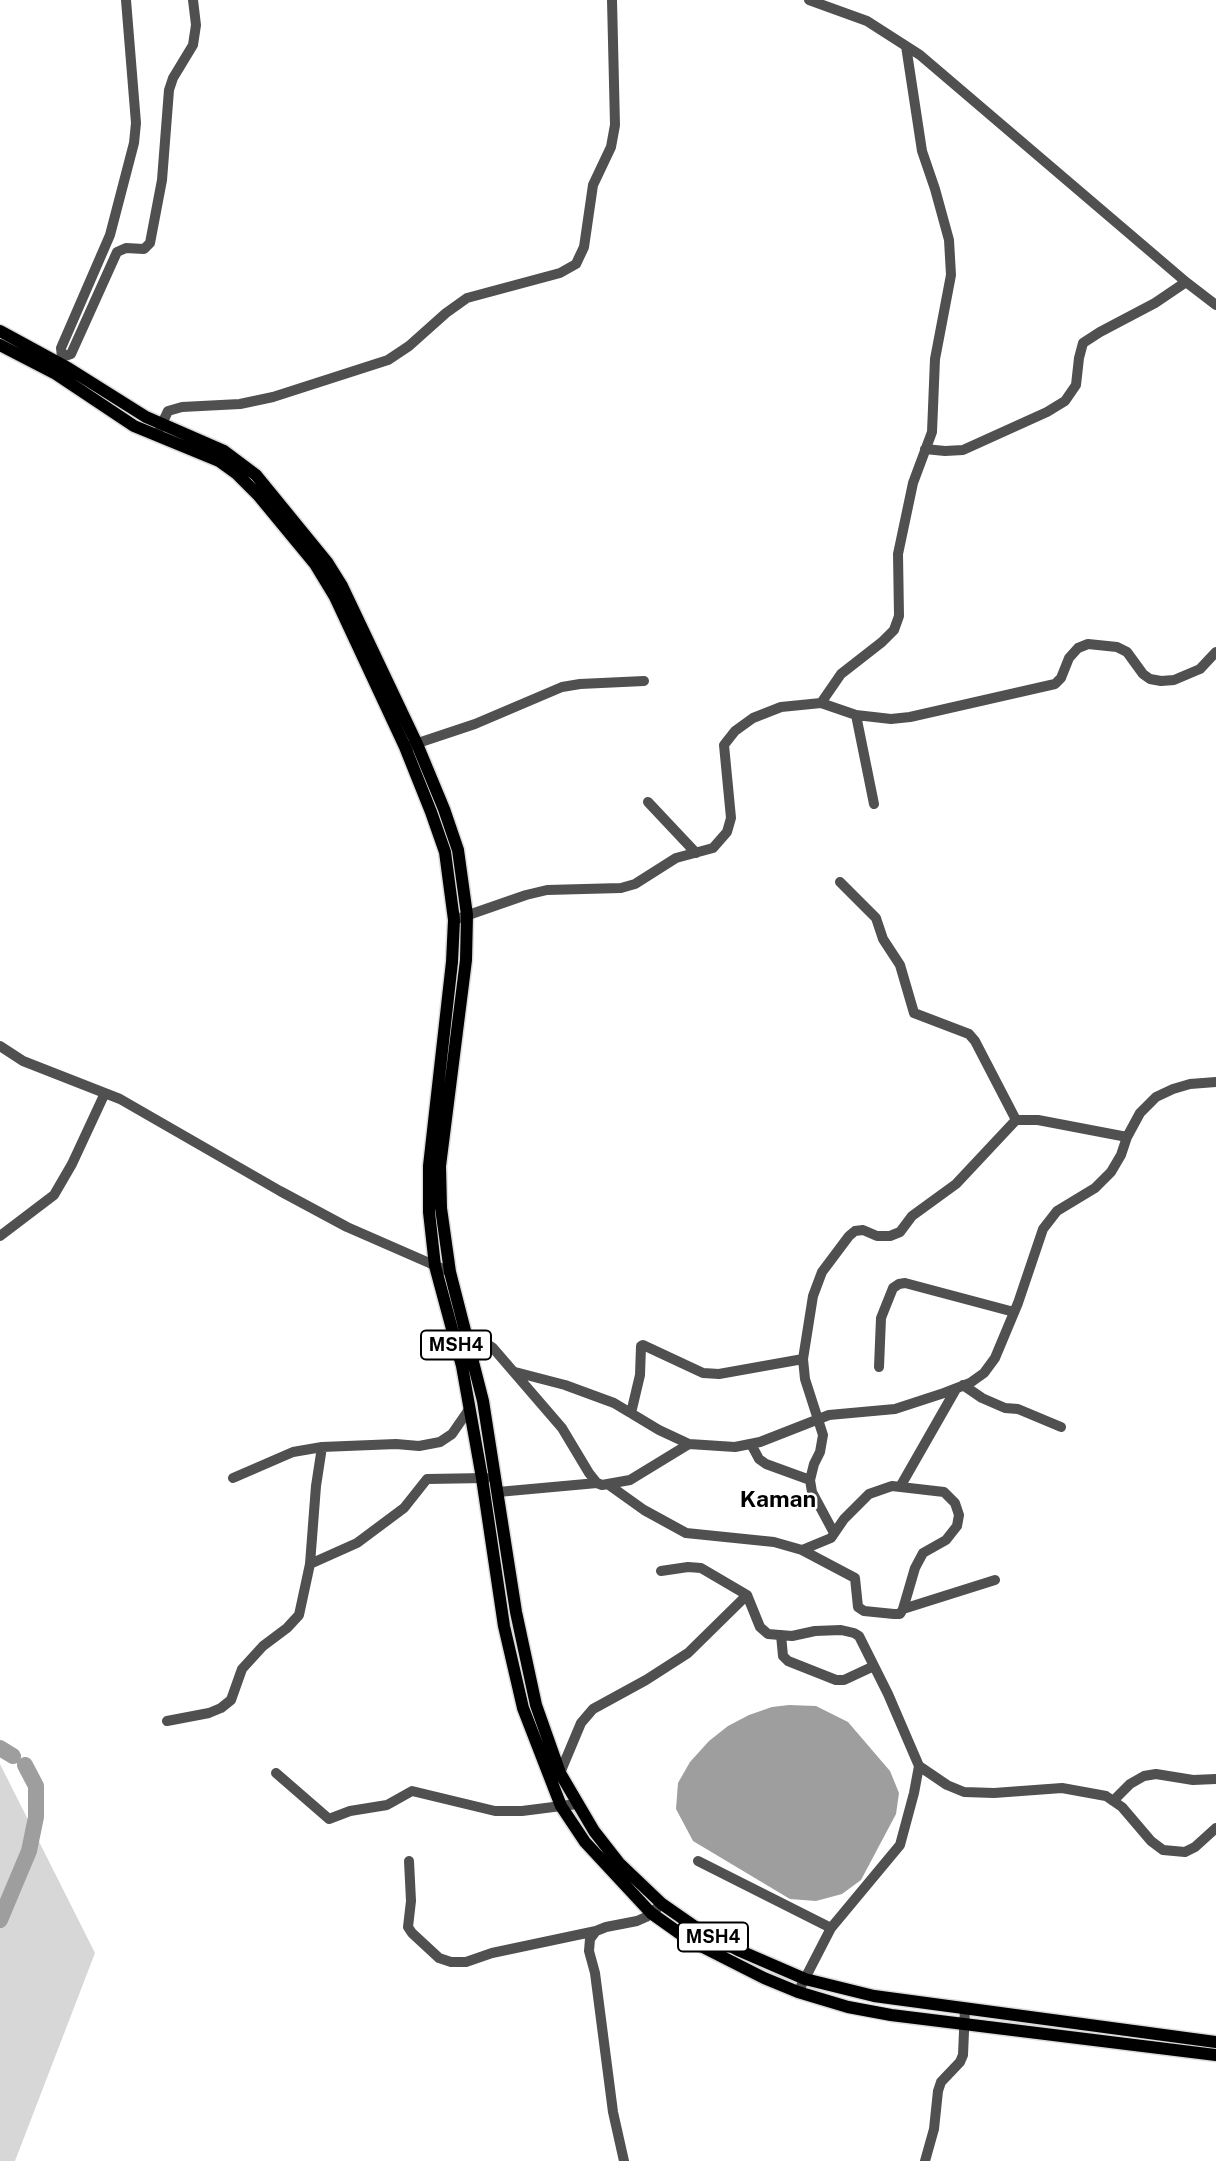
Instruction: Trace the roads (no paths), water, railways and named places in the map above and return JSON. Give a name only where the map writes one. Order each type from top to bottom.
[{"type":"main road","name":"MSH4","points":[[0,331],[59,365],[134,426],[160,430],[219,461],[237,474],[315,564],[335,597],[411,746],[445,852],[460,917],[466,960],[440,1166],[441,1208],[450,1272],[484,1401],[524,1656],[561,1806],[585,1842],[651,1913],[689,1940],[798,1992],[848,2007],[964,2025],[1216,2055]]},
{"type":"main road","name":"MSH4","points":[[0,345],[59,365]]},
{"type":"main road","name":"MSH4","points":[[460,917],[452,962],[429,1166],[429,1212],[435,1266],[462,1366],[470,1408],[503,1626],[523,1708],[555,1776],[619,1863],[663,1904],[698,1929],[805,1979],[874,1996],[1216,2042]]},
{"type":"street","points":[[59,365],[61,348],[110,235],[134,144],[136,123],[126,0]]},
{"type":"street","points":[[59,365],[71,354],[117,252],[126,248],[148,248],[150,243],[162,180],[169,90],[173,78],[193,45],[196,24],[193,0]]},
{"type":"street","points":[[160,430],[168,411],[182,407],[240,404],[273,397],[388,360],[410,346],[467,298],[560,273],[576,264],[584,247],[593,185],[611,147],[615,125],[612,0]]},
{"type":"street","points":[[809,0],[867,21],[906,46],[953,82],[1216,305]]},
{"type":"street","points":[[821,703],[841,674],[894,630],[898,616],[898,554],[913,483],[932,432],[935,359],[951,275],[949,240],[922,151],[906,46]]},
{"type":"street","points":[[925,449],[945,452],[963,450],[1047,412],[1065,401],[1076,385],[1083,344],[1186,282]]},
{"type":"street","points":[[460,917],[547,890],[621,888],[635,884],[676,858],[713,848],[727,832],[731,818],[724,745],[735,731],[753,718],[781,707],[821,703],[856,715],[891,719],[911,717],[1055,684],[1061,678],[1069,658],[1078,648],[1088,644],[1117,647],[1127,652],[1143,674],[1150,679],[1161,681],[1174,680],[1200,669],[1216,652]]},
{"type":"street","points":[[411,746],[475,724],[562,687],[644,681]]},
{"type":"street","points":[[856,715],[874,804]]},
{"type":"street","points":[[648,802],[696,853]]},
{"type":"street","points":[[840,882],[876,918],[883,939],[900,965],[914,1013],[969,1034],[1016,1120]]},
{"type":"street","points":[[0,1046],[23,1061],[120,1099],[347,1227],[450,1272]]},
{"type":"street","points":[[514,1372],[565,1385],[614,1403],[659,1430],[689,1444],[735,1447],[760,1442],[829,1415],[895,1409],[960,1387],[984,1374],[995,1358],[1043,1229],[1057,1211],[1095,1188],[1111,1172],[1140,1113],[1156,1097],[1190,1084],[1216,1082]]},
{"type":"street","points":[[0,1236],[50,1198],[72,1164],[105,1093]]},
{"type":"street","points":[[834,1533],[812,1492],[810,1480],[823,1435],[805,1379],[803,1359],[813,1296],[822,1272],[855,1231],[863,1230],[877,1236],[890,1237],[900,1232],[912,1216],[956,1184],[1016,1120],[1038,1120],[1127,1137]]},
{"type":"street","points":[[879,1367],[881,1318],[893,1288],[899,1284],[905,1283],[1014,1312]]},
{"type":"street","points":[[453,1332],[478,1338],[493,1348],[562,1428],[597,1483]]},
{"type":"street","points":[[631,1413],[640,1375],[643,1345],[703,1373],[719,1374],[803,1359]]},
{"type":"street","points":[[960,1387],[1005,1408],[1018,1409],[1061,1427]]},
{"type":"street","points":[[900,1487],[960,1387]]},
{"type":"street","points":[[233,1478],[293,1452],[322,1447],[396,1444],[419,1446],[440,1442],[452,1434],[470,1408]]},
{"type":"street","points":[[498,1492],[597,1483],[609,1485],[630,1480],[689,1444]]},
{"type":"street","points":[[751,1444],[759,1459],[766,1464],[810,1480]]},
{"type":"street","points":[[167,1721],[209,1713],[231,1700],[242,1669],[263,1646],[299,1615],[310,1564],[322,1447]]},
{"type":"street","points":[[310,1564],[357,1543],[404,1508],[427,1479],[496,1477]]},
{"type":"street","points":[[609,1485],[655,1517],[686,1533],[774,1542],[802,1550],[851,1574],[855,1578],[858,1607],[864,1611],[900,1614],[915,1568],[923,1553],[946,1540],[957,1526],[959,1515],[955,1503],[944,1492],[892,1486],[869,1493],[844,1519],[831,1538],[802,1550]]},
{"type":"street","points":[[661,1571],[688,1567],[701,1569],[747,1595],[760,1627],[768,1634],[792,1636],[815,1631],[841,1630],[859,1636],[919,1766],[947,1785],[964,1792],[994,1793],[1062,1788],[1106,1796],[1122,1807],[1151,1841],[1163,1850],[1185,1852],[1195,1847],[1216,1828]]},
{"type":"street","points":[[903,1609],[995,1580]]},
{"type":"street","points":[[555,1776],[581,1723],[593,1709],[688,1653],[747,1595]]},
{"type":"street","points":[[781,1635],[783,1656],[788,1661],[836,1680],[844,1680],[874,1666]]},
{"type":"street","points":[[798,1992],[831,1928],[900,1845],[915,1793],[919,1766]]},
{"type":"street","points":[[276,1773],[329,1819],[350,1811],[387,1805],[412,1791],[495,1811],[522,1811],[576,1804]]},
{"type":"street","points":[[1113,1801],[1130,1784],[1144,1776],[1156,1774],[1193,1780],[1216,1779]]},
{"type":"street","points":[[410,1861],[411,1901],[408,1927],[412,1934],[439,1958],[450,1962],[466,1962],[492,1953],[637,1921],[663,1904]]},
{"type":"street","points":[[698,1861],[831,1928]]},
{"type":"street","points":[[596,1931],[590,1939],[589,1951],[595,1973],[613,2112],[624,2161]]},
{"type":"street","points":[[925,2161],[934,2129],[941,2082],[960,2062],[963,2054],[965,2008]]},
{"type":"waterway","points":[[0,1748],[13,1756]]},
{"type":"waterway","points":[[0,1920],[29,1851],[36,1817],[36,1786],[25,1765]]},
{"type":"district","name":"Kaman","points":[[778,1500]]}]
